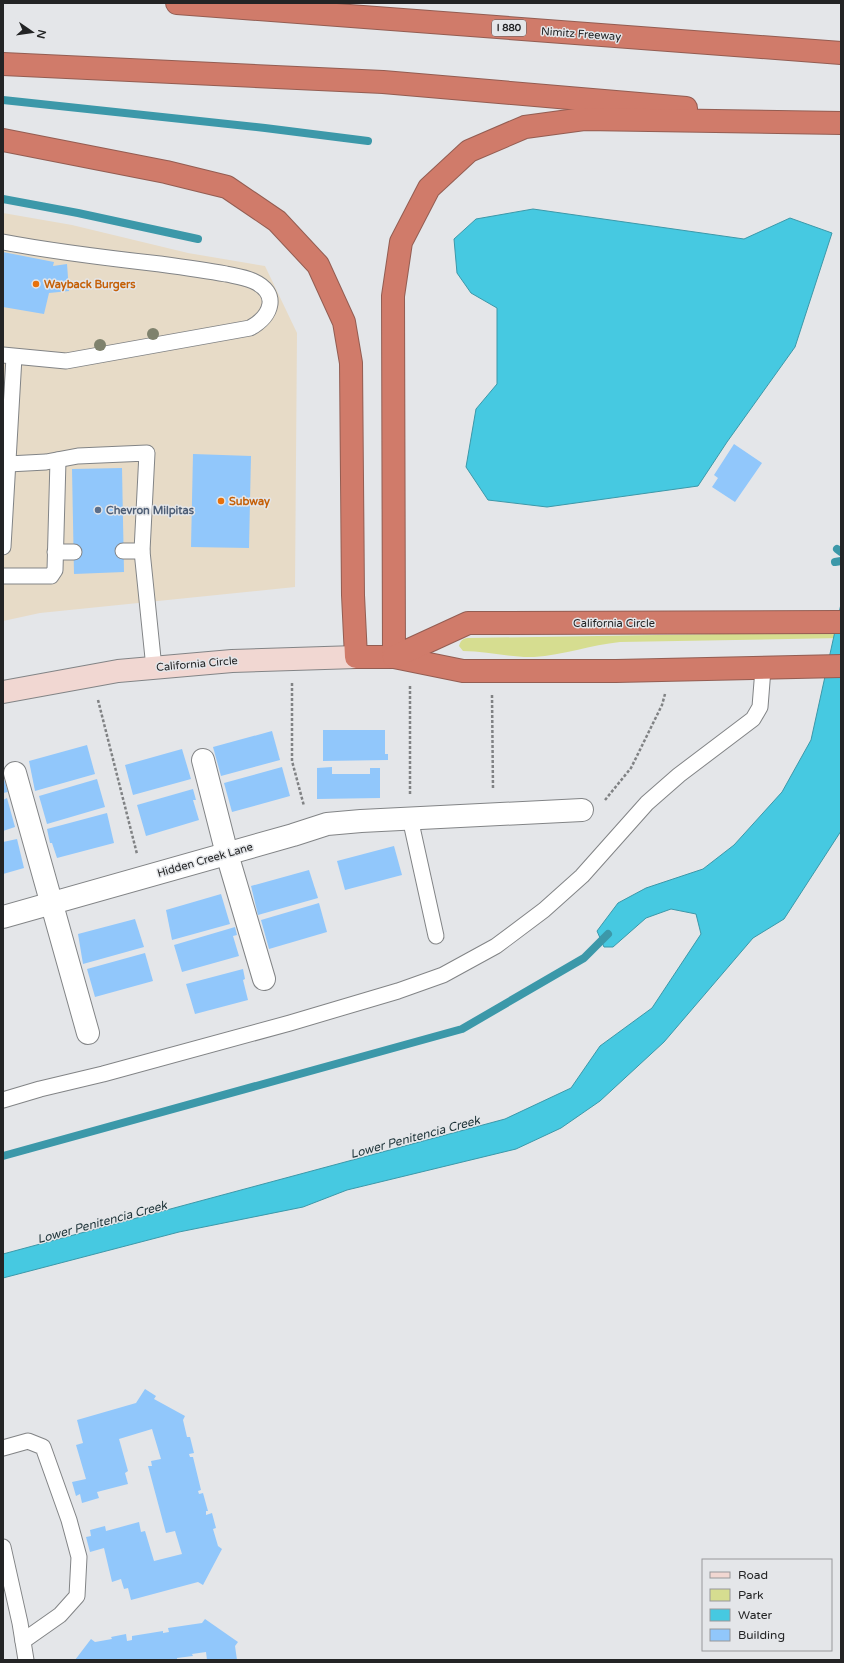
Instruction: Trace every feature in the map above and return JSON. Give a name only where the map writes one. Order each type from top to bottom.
[{"type":"highway","name":"Nimitz Freeway","points":[[177,3],[841,54]]},
{"type":"highway","points":[[3,64],[383,82],[841,122]]},
{"type":"highway","points":[[402,658],[393,296],[401,242],[429,188],[469,151],[525,127],[584,119],[841,122]]},
{"type":"highway","points":[[3,140],[166,172],[227,187],[278,221],[318,266],[344,322],[351,363],[353,595],[356,657]]},
{"type":"highway","name":"California Circle","points":[[402,658],[468,623],[841,622]]},
{"type":"highway","name":"California Circle","points":[[356,657],[402,658],[463,672],[764,669],[841,666]]},
{"type":"street","name":"California Circle","points":[[3,692],[91,676],[154,668],[232,661],[356,657]]},
{"type":"street","points":[[203,760],[227,854],[264,979]]},
{"type":"street","points":[[15,773],[88,1033]]},
{"type":"street","name":"Hidden Creek Lane","points":[[3,917],[311,830],[327,824],[410,818],[582,810]]},
{"type":"lane","points":[[3,242],[56,252],[204,270],[254,281],[262,286],[268,294],[271,305],[268,313],[257,324],[250,328],[66,361],[8,356],[8,464],[3,547]]},
{"type":"lane","points":[[8,464],[58,460],[78,456],[147,453],[142,551],[154,668]]},
{"type":"lane","points":[[3,576],[51,576],[54,570],[58,460]]},
{"type":"lane","points":[[123,551],[142,551]]},
{"type":"lane","points":[[55,552],[74,552]]},
{"type":"lane","points":[[3,1100],[40,1088],[103,1074],[174,1055],[398,992],[443,975],[496,946],[544,910],[582,876],[647,803],[679,775],[753,719],[760,708],[764,669]]},
{"type":"lane","points":[[410,818],[436,936]]},
{"type":"lane","points":[[3,1448],[28,1441],[43,1447],[69,1520],[79,1557],[77,1596],[60,1615],[23,1641]]},
{"type":"lane","points":[[3,1547],[26,1660]]},
{"type":"path","points":[[402,658],[410,818]]},
{"type":"path","points":[[292,659],[292,762],[311,830]]},
{"type":"path","points":[[582,810],[598,808],[631,768],[662,705],[672,670]]},
{"type":"path","points":[[492,672],[493,814]]},
{"type":"path","points":[[91,676],[143,878]]},
{"type":"shaded area","points":[[3,213],[72,225],[188,253],[265,266],[297,333],[295,587],[40,613],[3,621]]},
{"type":"green space","points":[[841,632],[841,638],[620,642],[534,657],[463,651],[459,646],[462,640],[468,638]]},
{"type":"water","points":[[533,209],[744,239],[790,218],[832,233],[795,347],[727,442],[698,486],[547,507],[488,500],[466,467],[476,409],[497,384],[497,308],[471,293],[457,273],[454,239],[476,219]]},
{"type":"water","points":[[841,604],[841,831],[784,919],[753,938],[664,1042],[600,1101],[561,1128],[516,1149],[347,1190],[303,1207],[179,1232],[3,1278],[3,1254],[505,1119],[571,1088],[600,1046],[652,1008],[701,934],[696,914],[671,909],[646,918],[613,947],[604,947],[597,931],[618,903],[646,888],[703,869],[734,845],[782,792],[811,740]]},
{"type":"building","name":"Wayback Burgers","points":[[3,252],[54,262],[53,266],[67,264],[69,291],[49,293],[44,314],[3,307]]},
{"type":"building","points":[[734,444],[762,463],[735,502],[712,487],[718,478],[714,475]]},
{"type":"building","name":"Subway","points":[[193,454],[251,456],[249,548],[191,547]]},
{"type":"building","name":"Chevron Milpitas","points":[[122,468],[124,572],[74,574],[72,469]]},
{"type":"building","points":[[323,730],[385,730],[385,754],[388,754],[388,760],[323,761]]},
{"type":"building","points":[[272,731],[280,760],[221,776],[213,747]]},
{"type":"building","points":[[87,745],[95,774],[35,791],[29,761]]},
{"type":"building","points":[[182,749],[191,779],[133,795],[125,765]]},
{"type":"building","points":[[282,767],[290,796],[232,812],[224,783]]},
{"type":"building","points":[[332,767],[332,774],[370,774],[370,768],[380,768],[380,798],[317,799],[317,768]]},
{"type":"building","points":[[3,776],[8,792],[3,793]]},
{"type":"building","points":[[97,779],[105,807],[47,824],[39,796]]},
{"type":"building","points":[[193,789],[196,800],[193,800],[199,820],[146,836],[137,805]]},
{"type":"building","points":[[7,798],[15,827],[3,831],[3,800]]},
{"type":"building","points":[[107,813],[114,843],[57,858],[52,843],[50,843],[47,829]]},
{"type":"building","points":[[17,839],[24,868],[3,874],[3,842]]},
{"type":"building","points":[[394,846],[402,875],[345,890],[337,861]]},
{"type":"building","points":[[309,870],[318,898],[258,915],[251,886]]},
{"type":"building","points":[[221,894],[230,924],[172,940],[166,910]]},
{"type":"building","points":[[319,903],[327,932],[269,949],[261,920]]},
{"type":"building","points":[[135,919],[144,947],[83,964],[78,934]]},
{"type":"building","points":[[235,927],[237,935],[233,936],[239,956],[182,972],[174,945]]},
{"type":"building","points":[[145,953],[153,981],[95,997],[87,969]]},
{"type":"building","points":[[243,969],[245,979],[243,980],[248,1000],[195,1014],[186,984]]},
{"type":"building","points":[[145,1389],[156,1396],[154,1399],[185,1416],[183,1420],[187,1437],[190,1437],[194,1453],[189,1454],[190,1457],[193,1457],[201,1490],[198,1491],[199,1494],[203,1493],[208,1511],[206,1511],[206,1515],[212,1513],[216,1528],[213,1529],[218,1546],[222,1549],[203,1585],[198,1582],[131,1600],[128,1588],[124,1589],[121,1579],[112,1582],[104,1548],[90,1552],[86,1537],[91,1536],[90,1530],[105,1526],[106,1531],[139,1522],[141,1532],[145,1531],[154,1561],[182,1554],[175,1531],[166,1533],[148,1466],[152,1466],[151,1461],[161,1459],[152,1429],[119,1439],[128,1471],[125,1473],[128,1484],[97,1492],[99,1498],[82,1503],[80,1494],[76,1496],[72,1482],[86,1479],[76,1445],[83,1443],[77,1420],[136,1403]]},
{"type":"building","points":[[205,1619],[238,1642],[235,1646],[237,1660],[207,1660],[206,1652],[192,1654],[193,1656],[177,1658],[177,1660],[75,1660],[91,1639],[95,1642],[112,1639],[111,1637],[126,1634],[127,1641],[132,1640],[132,1636],[163,1631],[163,1633],[169,1632],[168,1628],[202,1623]]},
{"type":"waterway","points":[[3,100],[265,128],[368,141]]},
{"type":"waterway","points":[[3,199],[78,213],[198,239]]},
{"type":"waterway","points":[[837,549],[841,552]]},
{"type":"waterway","points":[[835,562],[841,561]]},
{"type":"waterway","name":"Lower Penitencia Creek","points":[[3,1156],[462,1029],[584,958],[608,934]]},
{"type":"place","name":"Wayback Burgers","points":[[36,284]]},
{"type":"place","name":"Subway","points":[[221,501]]},
{"type":"place","name":"Chevron Milpitas","points":[[98,510]]}]
